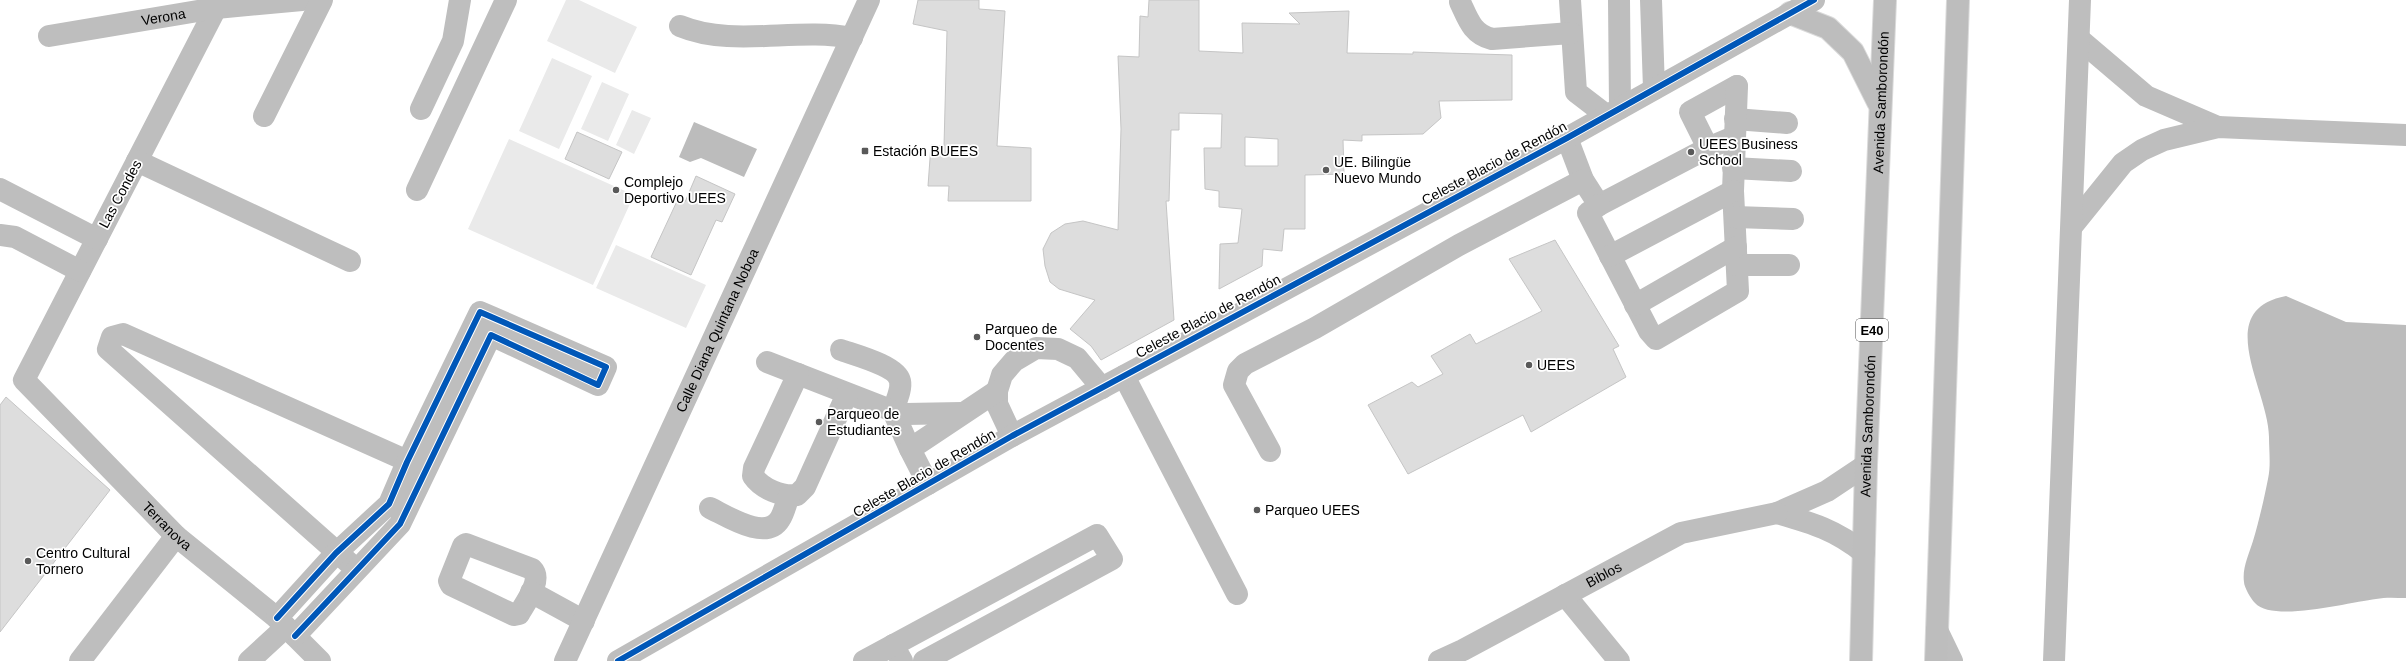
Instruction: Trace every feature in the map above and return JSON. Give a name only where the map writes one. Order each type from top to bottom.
[{"type":"highway","name":"Avenida Samborondón","points":[[1861,661],[1866,465],[1885,0]]},
{"type":"highway","points":[[1936,661],[1958,0]]},
{"type":"highway","points":[[1790,13],[1828,28],[1853,52],[1880,107]]},
{"type":"street","name":"Verona","points":[[49,36],[216,8],[302,0]]},
{"type":"street","points":[[264,116],[322,0]]},
{"type":"street","points":[[421,109],[453,41],[460,0]]},
{"type":"street","points":[[417,190],[506,0]]},
{"type":"street","name":"Calle Diana Quintana Noboa","points":[[565,661],[870,0]]},
{"type":"street","points":[[1570,0],[1576,92],[1613,112],[1619,0]]},
{"type":"street","points":[[1651,0],[1654,89]]},
{"type":"street","name":"Celeste Blacio de Rendón","points":[[618,661],[1012,436],[1568,138],[1814,0]]},
{"type":"street","points":[[2054,661],[2073,226],[2080,0]]},
{"type":"street","points":[[1460,2],[1475,32],[1481,36],[1492,39],[1571,33]]},
{"type":"street","name":"Las Condes","points":[[24,380],[216,8]]},
{"type":"street","points":[[680,26],[704,34],[825,34],[852,38]]},
{"type":"street","points":[[2079,39],[2146,96],[2218,127]]},
{"type":"street","points":[[1708,148],[1690,112],[1737,86],[1735,128],[1733,168],[1733,191],[1738,291],[1656,339],[1649,331],[1588,213],[1599,205],[1708,148],[1735,128],[1787,123]]},
{"type":"street","points":[[2073,226],[2123,163],[2142,150],[2164,140],[2218,127],[2406,135]]},
{"type":"street","points":[[1568,138],[1583,180],[1599,205]]},
{"type":"street","points":[[137,161],[350,261]]},
{"type":"street","points":[[1733,168],[1791,171]]},
{"type":"street","points":[[1270,451],[1234,385],[1238,372],[1245,364],[1315,328],[1459,245],[1583,180]]},
{"type":"street","points":[[0,189],[97,239]]},
{"type":"street","points":[[1610,256],[1733,191]]},
{"type":"street","points":[[1735,217],[1793,219]]},
{"type":"street","points":[[0,235],[14,236],[80,271]]},
{"type":"street","points":[[1636,305],[1737,256],[1789,265]]},
{"type":"street","points":[[249,661],[286,627],[357,570],[400,524],[416,466],[480,312],[606,367],[598,385],[491,335],[416,466],[389,504],[336,553],[286,627]]},
{"type":"street","points":[[357,570],[108,350],[112,337],[124,334],[416,466]]},
{"type":"street","points":[[1012,436],[996,404],[997,391],[1002,375],[1014,361],[1036,348],[1058,349],[1077,358],[1102,388]]},
{"type":"street","points":[[842,350],[888,368],[897,374],[901,382],[900,390],[892,411],[928,484]]},
{"type":"street","points":[[767,362],[892,411],[906,414],[962,413]]},
{"type":"street","points":[[798,374],[754,468],[753,476],[757,482],[781,494],[789,496],[797,495],[805,487],[847,394]]},
{"type":"street","points":[[1124,376],[1237,594]]},
{"type":"street","name":"Terranova","points":[[24,380],[176,536],[286,627],[320,661]]},
{"type":"street","points":[[910,449],[997,391]]},
{"type":"street","name":"Biblos","points":[[1439,661],[1681,533],[1777,513],[1827,491],[1866,465]]},
{"type":"street","points":[[710,508],[757,530],[768,529],[779,520],[789,496]]},
{"type":"street","name":"Biblos","points":[[1777,513],[1825,527],[1846,538],[1864,553]]},
{"type":"street","points":[[864,661],[897,653],[973,602],[1097,535],[1112,559],[924,661]]},
{"type":"street","points":[[80,661],[176,536]]},
{"type":"street","points":[[531,592],[584,621]]},
{"type":"street","points":[[1565,595],[1619,661]]},
{"type":"street","points":[[973,602],[987,627]]},
{"type":"street","points":[[1937,630],[1952,661]]},
{"type":"shaded area","points":[[566,0],[579,0],[637,27],[615,73],[547,41]]},
{"type":"shaded area","points":[[552,58],[592,76],[559,149],[519,131]]},
{"type":"shaded area","points":[[602,82],[629,94],[608,141],[581,129]]},
{"type":"shaded area","points":[[632,110],[651,118],[634,154],[616,145]]},
{"type":"shaded area","points":[[694,122],[757,149],[744,177],[701,158],[690,162],[679,157]]},
{"type":"shaded area","points":[[509,139],[634,195],[593,285],[468,229]]},
{"type":"shaded area","points":[[616,245],[706,285],[686,328],[596,288]]},
{"type":"shaded area","points":[[2286,296],[2346,322],[2406,325],[2406,598],[2380,598],[2312,610],[2278,611],[2264,609],[2255,603],[2245,587],[2245,566],[2261,510],[2270,463],[2267,418],[2249,354],[2248,335],[2252,317],[2264,304]]},
{"type":"building","points":[[918,0],[979,0],[979,9],[1005,11],[997,146],[1031,148],[1031,201],[948,201],[949,186],[928,186],[931,145],[944,146],[947,31],[913,24]]},
{"type":"building","points":[[1149,0],[1199,0],[1199,51],[1243,53],[1242,23],[1300,24],[1289,13],[1349,11],[1347,53],[1413,54],[1413,52],[1512,55],[1512,100],[1439,101],[1441,118],[1423,134],[1362,135],[1362,141],[1343,140],[1344,174],[1305,175],[1305,229],[1284,229],[1282,251],[1263,249],[1262,266],[1219,289],[1220,244],[1238,243],[1242,209],[1219,207],[1219,191],[1205,189],[1204,148],[1221,148],[1222,114],[1179,113],[1179,130],[1171,130],[1169,201],[1166,201],[1174,320],[1101,360],[1091,346],[1070,329],[1095,300],[1059,289],[1050,282],[1045,266],[1043,249],[1051,233],[1065,224],[1083,221],[1118,230],[1121,129],[1118,56],[1139,57],[1140,16],[1148,17]],"holes":[[[1245,137],[1278,139],[1278,166],[1245,166]]]},
{"type":"building","points":[[577,132],[622,152],[609,179],[565,159]]},
{"type":"building","points":[[696,176],[735,194],[722,222],[716,220],[691,275],[651,257],[678,199],[685,202]]},
{"type":"building","name":"UEES","points":[[1555,240],[1619,346],[1613,349],[1626,377],[1531,432],[1523,415],[1408,474],[1368,405],[1412,382],[1418,387],[1443,374],[1431,356],[1470,334],[1476,344],[1542,311],[1509,259]]},
{"type":"building","name":"Centro Cultural Tornero","points":[[6,397],[110,490],[0,632],[0,405]]},
{"type":"cycle path","points":[[618,661],[1012,436],[1567,138],[1814,0]]},
{"type":"cycle path","points":[[277,618],[336,553],[389,504],[407,462],[480,312],[606,367],[598,385],[491,335],[400,524],[295,636]]},
{"type":"place","name":"Estación BUEES","points":[[865,151]]},
{"type":"place","name":"UEES Business School","points":[[1691,152]]},
{"type":"place","name":"UE. Bilingüe Nuevo Mundo","points":[[1326,170]]},
{"type":"place","name":"Complejo Deportivo UEES","points":[[616,190]]},
{"type":"place","name":"Parqueo de Docentes","points":[[977,337]]},
{"type":"place","name":"UEES","points":[[1529,365]]},
{"type":"place","name":"Parqueo de Estudiantes","points":[[819,422]]},
{"type":"place","name":"Parqueo UEES","points":[[1257,510]]},
{"type":"place","name":"Centro Cultural Tornero","points":[[28,561]]}]
